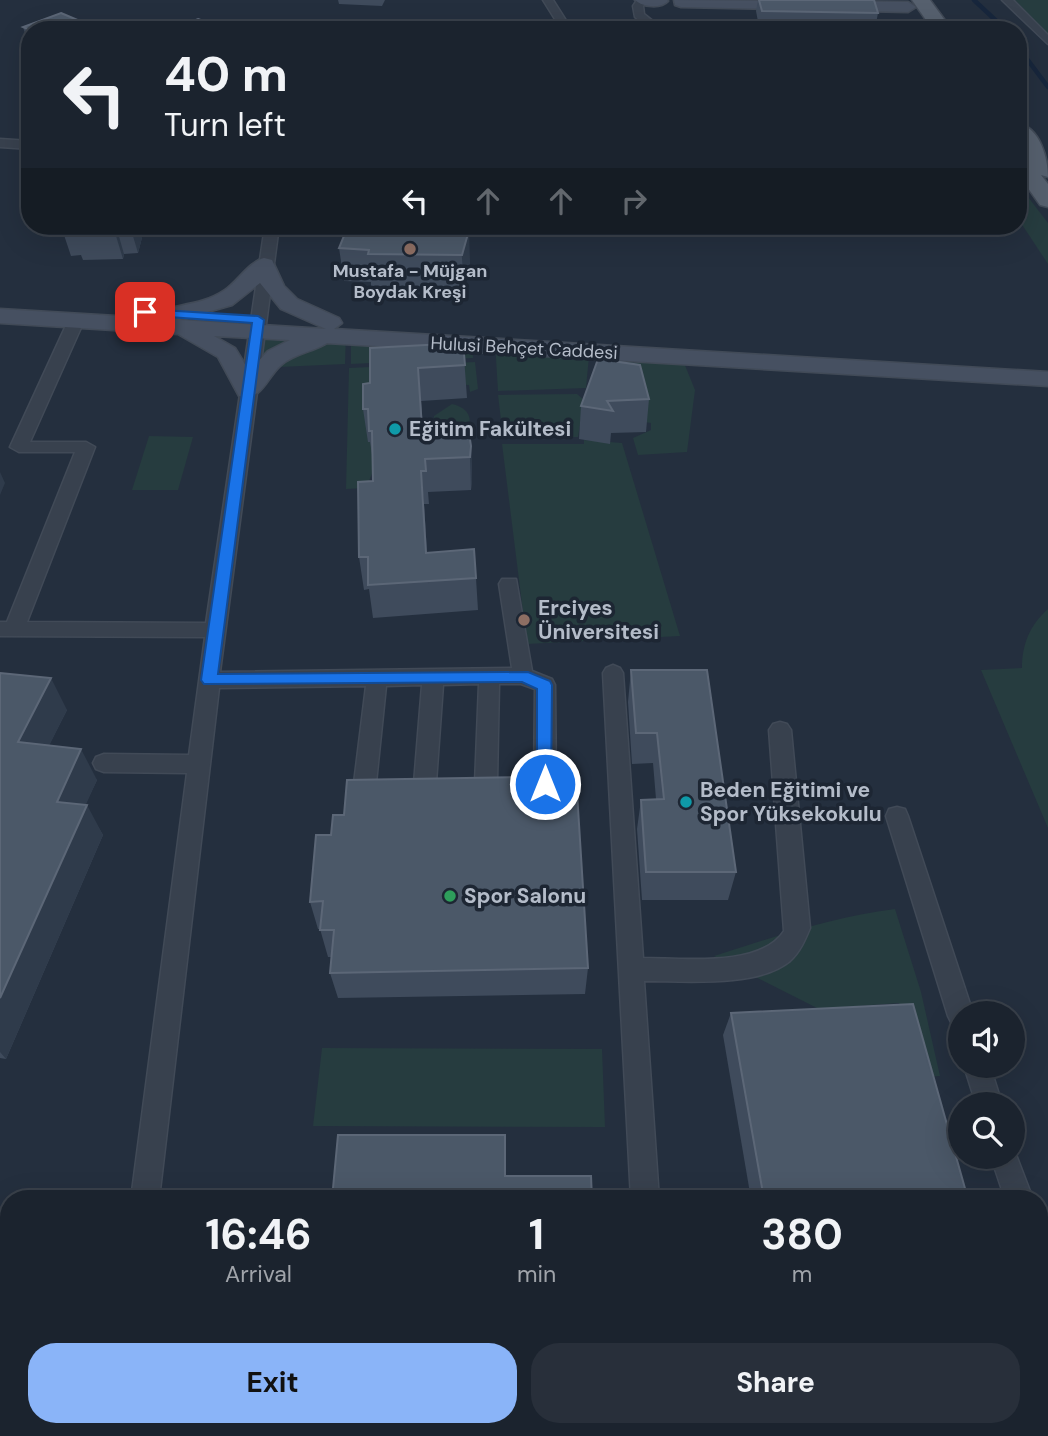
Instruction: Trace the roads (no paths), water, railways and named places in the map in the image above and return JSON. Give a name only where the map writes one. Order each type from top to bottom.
[{"type":"main road","points":[[909,2],[920,21]]},
{"type":"main road","points":[[909,2],[932,21]]},
{"type":"main road","points":[[1027,141],[1048,170]]},
{"type":"main road","points":[[1027,171],[1048,200]]},
{"type":"street","points":[[548,0],[561,21]]},
{"type":"street","points":[[647,21],[639,15],[638,6],[651,0],[909,2]]},
{"type":"street","points":[[761,0],[909,2]]},
{"type":"street","points":[[1007,0],[1048,41]]},
{"type":"street","points":[[2,143],[21,136]]},
{"type":"street","points":[[2,143],[21,144]]},
{"type":"street","points":[[146,1190],[215,630],[270,235]]},
{"type":"street","points":[[175,320],[230,299],[244,289],[264,265]]},
{"type":"street","points":[[264,265],[272,288],[280,298],[336,330]]},
{"type":"street","name":"Hulusi Behçet Caddesi","points":[[0,303],[258,326],[1048,363]]},
{"type":"street","name":"Hulusi Behçet Caddesi","points":[[0,316],[76,321],[175,320]]},
{"type":"street","points":[[175,320],[227,353],[248,391]]},
{"type":"street","points":[[19,447],[76,321]]},
{"type":"street","points":[[248,391],[265,364],[280,353],[336,330]]},
{"type":"street","name":"Hulusi Behçet Caddesi","points":[[336,330],[1048,379]]},
{"type":"street","points":[[0,446],[86,447],[7,629],[215,630]]},
{"type":"street","points":[[509,584],[523,676]]},
{"type":"street","points":[[612,673],[644,1190]]},
{"type":"street","points":[[209,680],[523,676],[545,685],[545,784]]},
{"type":"street","points":[[425,783],[433,677]]},
{"type":"street","points":[[485,783],[489,677]]},
{"type":"street","points":[[365,782],[377,678]]},
{"type":"street","points":[[631,971],[758,964],[782,953],[794,938],[798,928],[780,730]]},
{"type":"street","points":[[104,763],[199,764]]},
{"type":"street","points":[[898,816],[956,1001]]},
{"type":"street","points":[[1009,1169],[1016,1190]]},
{"type":"waterway","points":[[974,0],[996,21]]},
{"type":"waterway","points":[[1027,59],[1048,87]]},
{"type":"place","name":"Mustafa - Müjgan Boydak Kreşi","points":[[410,249]]},
{"type":"place","name":"Eğitim Fakültesi","points":[[395,429]]},
{"type":"place","name":"Erciyes Üniversitesi","points":[[524,620]]},
{"type":"place","name":"Beden Eğitimi ve Spor Yüksekokulu","points":[[686,802]]},
{"type":"place","name":"Spor Salonu","points":[[450,896]]}]
